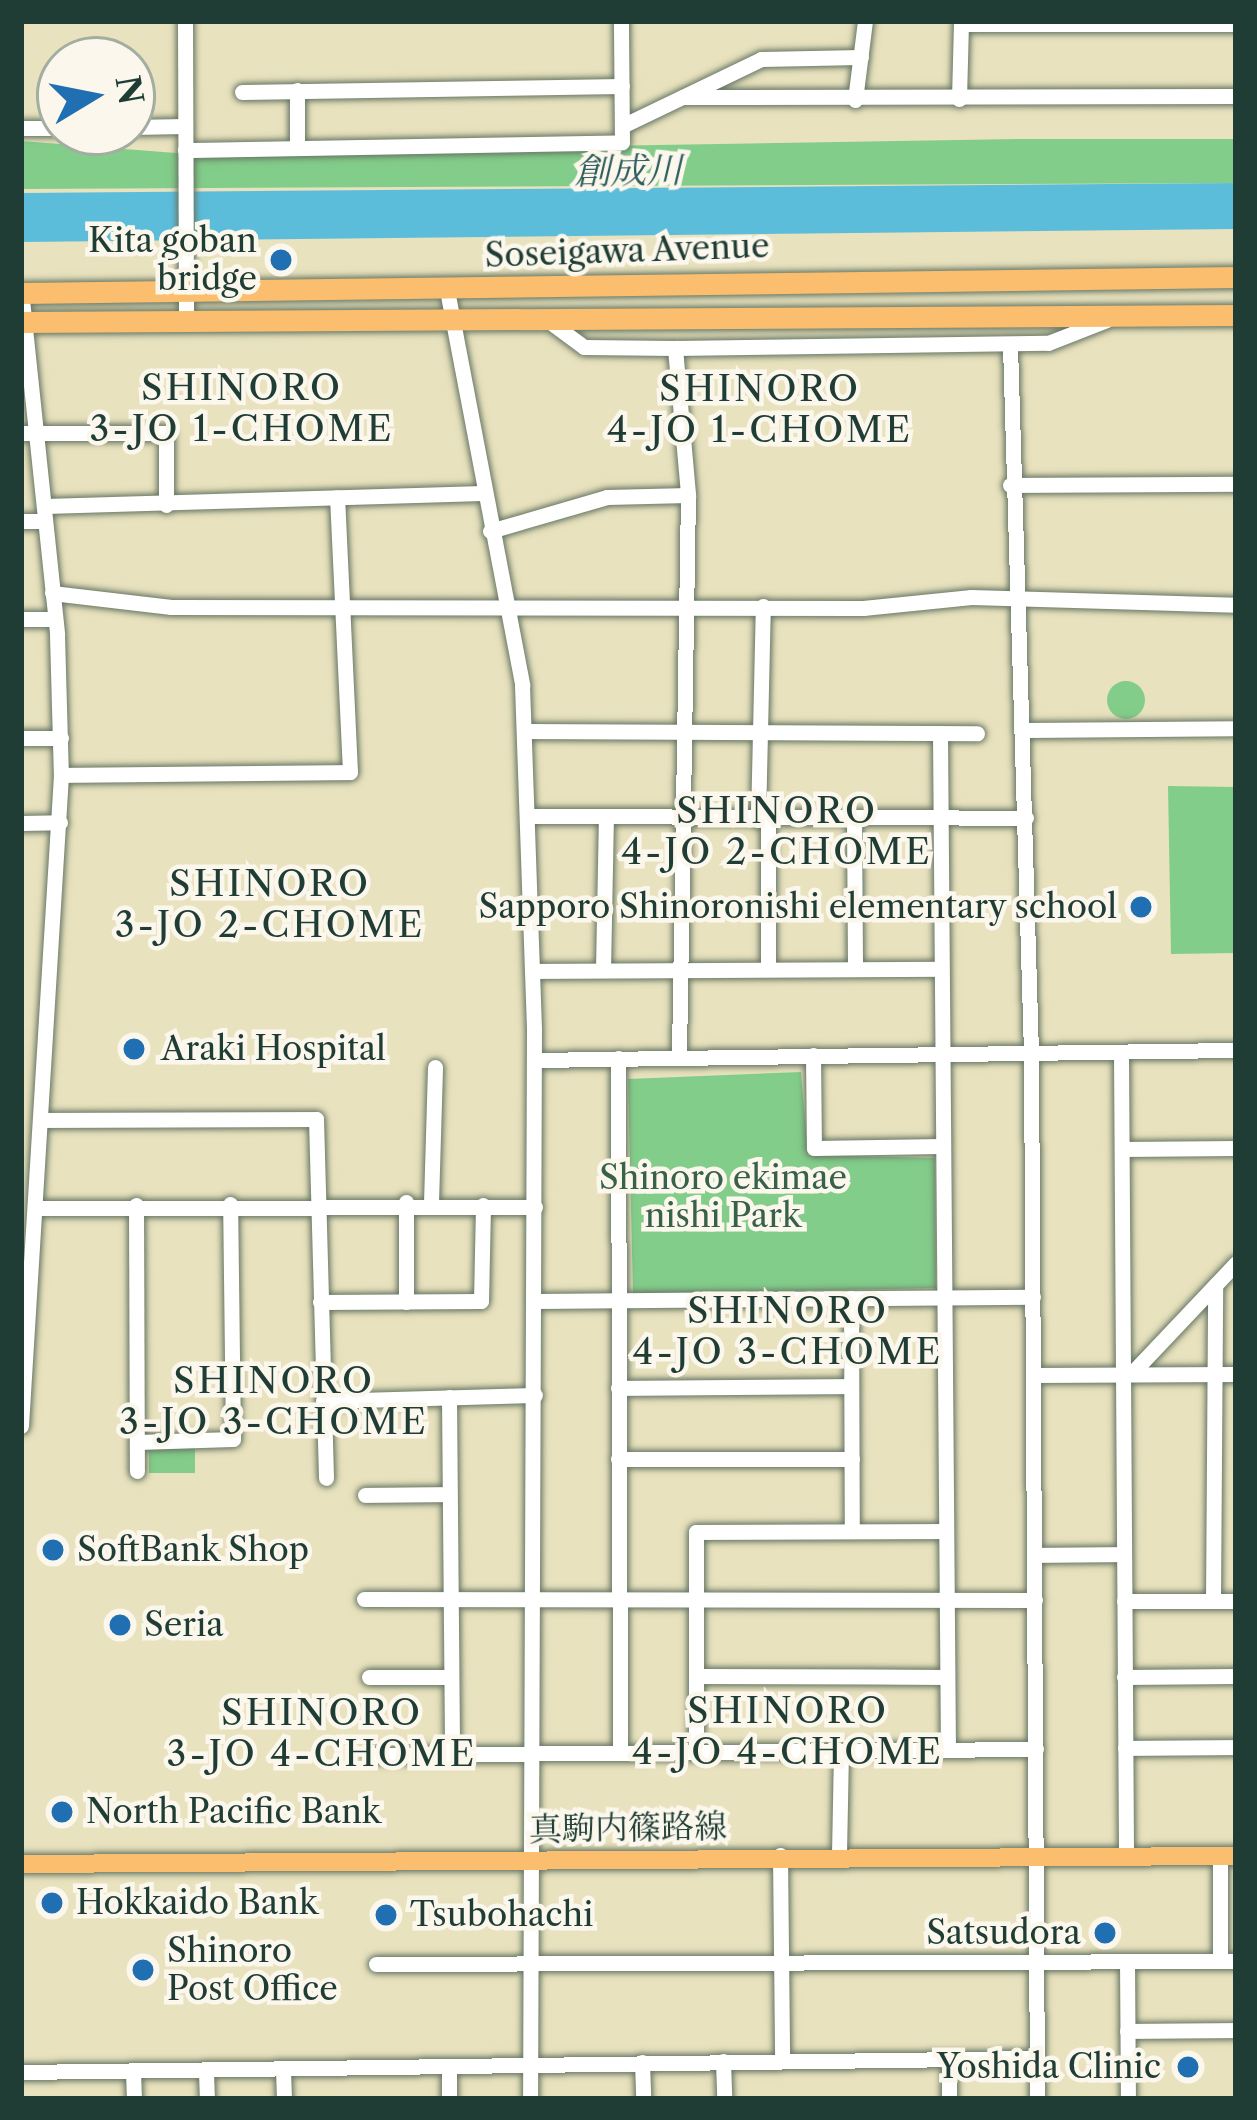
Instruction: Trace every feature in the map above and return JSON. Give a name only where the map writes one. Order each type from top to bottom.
[{"type":"highway","name":"Soseigawa Avenue","points":[[21,292],[1236,277]]},
{"type":"highway","points":[[707,280],[707,319]]},
{"type":"highway","name":"Soseigawa Avenue","points":[[22,322],[1236,315]]},
{"type":"main road","name":"真駒内篠路線","points":[[21,1864],[780,1855],[1228,1856]]},
{"type":"street","points":[[184,21],[186,321]]},
{"type":"street","points":[[185,150],[622,142],[621,21]]},
{"type":"street","points":[[855,100],[865,21]]},
{"type":"street","points":[[959,99],[961,22],[1236,25]]},
{"type":"street","points":[[622,126],[761,59],[861,57]]},
{"type":"street","points":[[242,92],[622,86]]},
{"type":"street","points":[[297,90],[297,148]]},
{"type":"street","points":[[683,97],[1236,96]]},
{"type":"street","points":[[156,127],[185,126]]},
{"type":"street","points":[[447,290],[448,319],[506,609],[524,731],[535,1207],[537,1753],[530,2099]]},
{"type":"street","points":[[21,292],[29,433],[45,513],[55,619],[61,738],[60,822],[36,1208],[26,1283],[21,1426]]},
{"type":"street","points":[[546,319],[584,347],[675,348],[1048,343],[1115,317]]},
{"type":"street","points":[[1010,345],[1010,485],[1024,730],[1031,1054],[1037,2099]]},
{"type":"street","points":[[675,348],[688,495],[679,1057]]},
{"type":"street","points":[[29,433],[166,433],[166,505]]},
{"type":"street","points":[[1010,485],[1236,484]]},
{"type":"street","points":[[21,521],[45,513],[166,505],[483,493]]},
{"type":"street","points":[[490,531],[607,497],[688,495]]},
{"type":"street","points":[[61,775],[350,772],[337,496]]},
{"type":"street","points":[[52,593],[171,607],[506,609],[1015,597],[1236,605]]},
{"type":"street","points":[[763,605],[760,733],[768,967]]},
{"type":"street","points":[[21,619],[55,619]]},
{"type":"street","points":[[1024,730],[1236,728]]},
{"type":"street","points":[[524,731],[977,734]]},
{"type":"street","points":[[940,733],[948,1750]]},
{"type":"street","points":[[21,738],[61,738]]},
{"type":"street","points":[[526,815],[1026,818]]},
{"type":"street","points":[[603,970],[606,818]]},
{"type":"street","points":[[854,819],[855,968]]},
{"type":"street","points":[[21,823],[60,822]]},
{"type":"street","points":[[532,971],[940,968]]},
{"type":"street","points":[[534,1060],[1236,1050]]},
{"type":"street","points":[[1121,1054],[1127,1374],[1126,1857]]},
{"type":"street","points":[[813,1055],[814,1148],[942,1146]]},
{"type":"street","points":[[618,1058],[620,1753]]},
{"type":"street","points":[[430,1203],[435,1067]]},
{"type":"street","points":[[21,1081],[43,1081]]},
{"type":"street","points":[[41,1120],[316,1119],[326,1478]]},
{"type":"street","points":[[1122,1148],[1236,1148]]},
{"type":"street","points":[[36,1208],[406,1202],[535,1207]]},
{"type":"street","points":[[406,1202],[406,1302]]},
{"type":"street","points":[[137,1442],[233,1439],[230,1204]]},
{"type":"street","points":[[136,1205],[137,1471]]},
{"type":"street","points":[[320,1302],[481,1301],[483,1205]]},
{"type":"street","points":[[1127,1374],[1236,1263]]},
{"type":"street","points":[[1213,1600],[1215,1285]]},
{"type":"street","points":[[535,1301],[1033,1297]]},
{"type":"street","points":[[851,1298],[852,1531]]},
{"type":"street","points":[[1034,1375],[1236,1374]]},
{"type":"street","points":[[618,1388],[851,1386]]},
{"type":"street","points":[[322,1401],[535,1395]]},
{"type":"street","points":[[449,1397],[452,1754]]},
{"type":"street","points":[[618,1459],[852,1459]]},
{"type":"street","points":[[365,1495],[449,1494]]},
{"type":"street","points":[[696,1752],[696,1532],[946,1531]]},
{"type":"street","points":[[1034,1555],[1124,1554]]},
{"type":"street","points":[[364,1599],[536,1595],[619,1600],[1035,1600]]},
{"type":"street","points":[[1124,1601],[1236,1601]]},
{"type":"street","points":[[696,1676],[947,1677]]},
{"type":"street","points":[[1124,1677],[1236,1676]]},
{"type":"street","points":[[369,1677],[452,1677]]},
{"type":"street","points":[[1125,1748],[1236,1747]]},
{"type":"street","points":[[370,1755],[1036,1749]]},
{"type":"street","points":[[839,1855],[841,1751]]},
{"type":"street","points":[[780,1855],[782,2061]]},
{"type":"street","points":[[376,1964],[535,1968],[1228,1961],[1228,1856]]},
{"type":"street","points":[[1127,1961],[1128,2099]]},
{"type":"street","points":[[1127,2031],[1236,2030]]},
{"type":"street","points":[[21,2072],[1037,2058]]},
{"type":"street","points":[[949,2059],[949,2099]]},
{"type":"street","points":[[723,2061],[724,2099]]},
{"type":"street","points":[[642,2062],[643,2099]]},
{"type":"street","points":[[449,2067],[449,2099]]},
{"type":"street","points":[[284,2070],[284,2099]]},
{"type":"street","points":[[133,2071],[134,2099]]},
{"type":"street","points":[[206,2072],[207,2099]]},
{"type":"green space","points":[[1236,139],[1236,183],[21,189],[21,141],[36,142],[36,156]]},
{"type":"green space","points":[[1126,681],[1140,686],[1145,700],[1140,714],[1126,719],[1112,714],[1107,700],[1112,686]]},
{"type":"green space","points":[[1168,786],[1236,787],[1236,953],[1171,954]]},
{"type":"green space","name":"Shinoro ekimae nishi Park","points":[[801,1072],[808,1155],[935,1158],[936,1288],[633,1294],[628,1079]]},
{"type":"green space","points":[[149,1447],[195,1447],[195,1473],[149,1473]]},
{"type":"water","points":[[1236,183],[1236,229],[21,242],[21,193]]},
{"type":"place","name":"Kita goban bridge","points":[[281,260]]},
{"type":"place","name":"Sapporo Shinoronishi elementary school","points":[[1141,907]]},
{"type":"place","name":"Araki Hospital","points":[[134,1049]]},
{"type":"place","name":"SoftBank Shop","points":[[53,1550]]},
{"type":"place","name":"Seria","points":[[120,1625]]},
{"type":"place","name":"North Pacific Bank","points":[[62,1812]]},
{"type":"place","name":"Hokkaido Bank","points":[[52,1903]]},
{"type":"place","name":"Tsubohachi","points":[[386,1915]]},
{"type":"place","name":"Satsudora","points":[[1105,1933]]},
{"type":"place","name":"Shinoro Post Office","points":[[143,1970]]},
{"type":"place","name":"Yoshida Clinic","points":[[1188,2067]]},
{"type":"district","name":"SHINORO 3-JO 1-CHOME","points":[[242,408]]},
{"type":"district","name":"SHINORO 4-JO 1-CHOME","points":[[760,408]]},
{"type":"district","name":"SHINORO 4-JO 2-CHOME","points":[[777,830]]},
{"type":"district","name":"SHINORO 3-JO 2-CHOME","points":[[270,904]]},
{"type":"district","name":"SHINORO 4-JO 3-CHOME","points":[[788,1330]]},
{"type":"district","name":"SHINORO 3-JO 3-CHOME","points":[[274,1400]]},
{"type":"district","name":"SHINORO 4-JO 4-CHOME","points":[[788,1730]]},
{"type":"district","name":"SHINORO 3-JO 4-CHOME","points":[[322,1732]]},
{"type":"water label","name":"創成川","points":[[628,171]]}]
